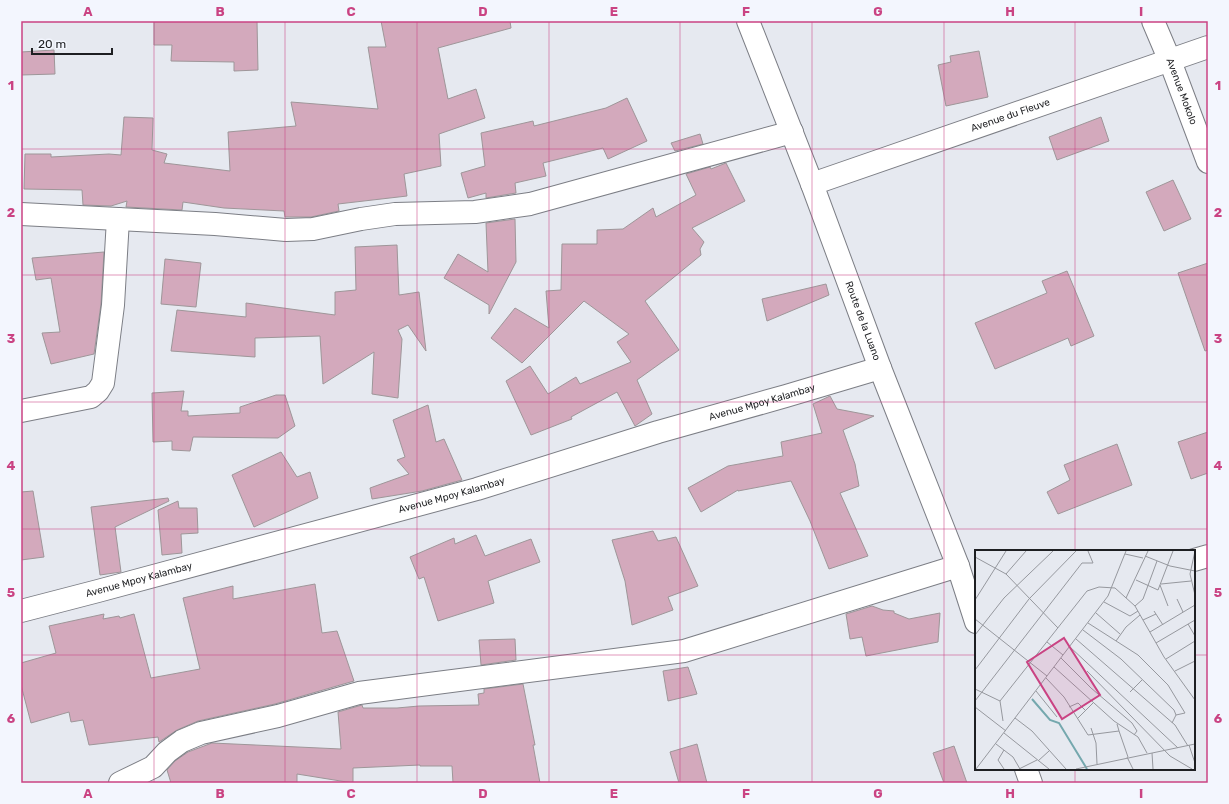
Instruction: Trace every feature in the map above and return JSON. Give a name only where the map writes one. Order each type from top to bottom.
[{"type":"street","name":"Route de la Luano","points":[[748,21],[812,184],[880,368],[958,566],[975,619]]},
{"type":"street","name":"Avenue Mokolo","points":[[1153,21],[1170,61],[1208,162]]},
{"type":"street","name":"Avenue du Fleuve","points":[[812,184],[1208,47]]},
{"type":"street","points":[[21,214],[215,224],[286,230],[313,229],[361,218],[395,214],[475,212],[530,204],[792,132]]},
{"type":"street","points":[[21,411],[90,397],[98,391],[103,383],[113,305],[118,219]]},
{"type":"street","name":"Avenue Mpoy Kalambay","points":[[21,611],[477,489],[658,432],[880,368]]},
{"type":"street","points":[[1195,560],[1208,556]]},
{"type":"street","points":[[120,783],[153,767],[182,741],[201,733],[278,716],[359,693],[684,652],[958,566]]},
{"type":"street","points":[[1026,770],[1031,783]]},
{"type":"building","points":[[154,21],[257,21],[258,70],[234,71],[234,62],[171,61],[172,45],[154,45]]},
{"type":"building","points":[[381,21],[510,21],[511,28],[438,48],[448,99],[476,89],[485,118],[439,134],[441,166],[404,174],[407,196],[338,204],[339,211],[311,217],[285,217],[284,211],[224,208],[183,202],[182,210],[126,207],[127,201],[111,206],[83,205],[82,190],[24,189],[25,154],[51,154],[51,157],[109,154],[121,155],[124,117],[153,118],[152,150],[167,154],[164,163],[230,171],[228,132],[296,126],[291,102],[378,109],[368,47],[386,47]]},
{"type":"building","points":[[54,50],[55,74],[21,75],[21,52]]},
{"type":"building","points":[[979,51],[988,97],[946,106],[938,65],[951,62],[950,56]]},
{"type":"building","points":[[627,98],[647,141],[608,159],[603,148],[543,163],[546,176],[515,183],[516,193],[486,198],[486,193],[468,198],[461,173],[485,166],[481,133],[533,121],[534,126],[606,108]]},
{"type":"building","points":[[1101,117],[1109,141],[1057,160],[1049,137]]},
{"type":"building","points":[[700,134],[703,144],[675,151],[671,143]]},
{"type":"building","points":[[726,163],[745,201],[692,228],[704,242],[700,249],[701,255],[645,301],[679,350],[637,380],[652,414],[635,426],[617,392],[571,417],[572,419],[531,435],[506,381],[530,366],[548,394],[576,377],[580,384],[631,362],[617,342],[629,334],[584,301],[522,363],[491,338],[515,308],[549,328],[546,291],[561,290],[562,244],[597,244],[597,230],[623,229],[653,208],[656,217],[696,195],[686,174],[710,167],[711,169]]},
{"type":"building","points":[[1173,180],[1191,219],[1164,231],[1146,192]]},
{"type":"building","points":[[515,219],[516,262],[489,314],[489,305],[444,278],[458,254],[488,272],[486,223]]},
{"type":"building","points":[[397,245],[399,295],[419,292],[426,351],[408,325],[398,330],[402,339],[398,398],[372,394],[374,352],[323,384],[320,336],[255,338],[255,357],[171,351],[177,310],[246,317],[246,303],[335,315],[335,292],[356,290],[355,247]]},
{"type":"building","points":[[104,252],[101,304],[94,354],[51,364],[42,333],[60,332],[51,278],[36,280],[32,258]]},
{"type":"building","points":[[165,259],[201,263],[196,307],[161,304]]},
{"type":"building","points":[[1208,263],[1208,350],[1205,351],[1178,273]]},
{"type":"building","points":[[1067,271],[1094,336],[1071,346],[1068,338],[995,369],[975,323],[1047,293],[1042,281]]},
{"type":"building","points":[[826,284],[829,295],[767,321],[762,299]]},
{"type":"building","points":[[184,391],[181,411],[188,411],[188,416],[240,413],[240,407],[276,395],[285,395],[295,426],[278,438],[193,437],[190,451],[172,450],[172,441],[153,442],[152,393]]},
{"type":"building","points":[[830,396],[837,409],[874,416],[843,430],[855,464],[859,486],[840,493],[868,556],[829,569],[810,521],[791,481],[738,490],[701,512],[688,488],[728,466],[783,456],[781,442],[822,433],[813,404]]},
{"type":"building","points":[[428,405],[436,442],[444,439],[462,480],[422,491],[372,499],[370,488],[409,474],[397,460],[405,457],[393,420]]},
{"type":"building","points":[[1208,432],[1208,473],[1191,479],[1178,442]]},
{"type":"building","points":[[1117,444],[1132,485],[1058,514],[1047,492],[1070,480],[1064,465]]},
{"type":"building","points":[[281,452],[297,477],[310,472],[318,498],[254,527],[232,475]]},
{"type":"building","points":[[33,491],[44,557],[21,560],[21,492]]},
{"type":"building","points":[[168,498],[169,501],[115,527],[121,572],[100,575],[91,507]]},
{"type":"building","points":[[178,501],[179,508],[197,508],[198,533],[181,534],[182,553],[162,555],[158,510]]},
{"type":"building","points":[[653,531],[658,541],[676,537],[698,586],[668,597],[673,610],[632,625],[625,581],[612,540]]},
{"type":"building","points":[[476,535],[485,556],[531,539],[540,562],[488,581],[494,603],[438,621],[424,577],[419,579],[410,557],[454,538],[455,544]]},
{"type":"building","points":[[315,584],[322,633],[337,631],[354,681],[275,704],[198,721],[177,730],[159,742],[158,737],[89,745],[83,720],[71,722],[69,712],[31,723],[21,685],[21,663],[56,653],[49,626],[104,614],[103,619],[119,616],[120,618],[134,614],[151,678],[200,669],[183,598],[233,586],[233,599]]},
{"type":"building","points":[[872,606],[883,610],[894,611],[894,613],[909,619],[940,613],[938,642],[866,656],[862,637],[850,639],[846,614]]},
{"type":"building","points":[[515,639],[516,660],[481,665],[479,640]]},
{"type":"building","points":[[688,667],[697,694],[668,701],[663,671]]},
{"type":"building","points":[[523,684],[535,745],[533,745],[540,783],[453,783],[452,766],[420,765],[353,768],[353,783],[297,774],[297,783],[171,783],[167,770],[175,761],[188,752],[212,743],[341,749],[338,712],[362,705],[363,708],[397,708],[479,705],[478,694],[484,693],[484,689]]},
{"type":"building","points":[[697,744],[707,783],[679,783],[670,752]]},
{"type":"building","points":[[954,746],[967,783],[944,783],[933,753]]}]
